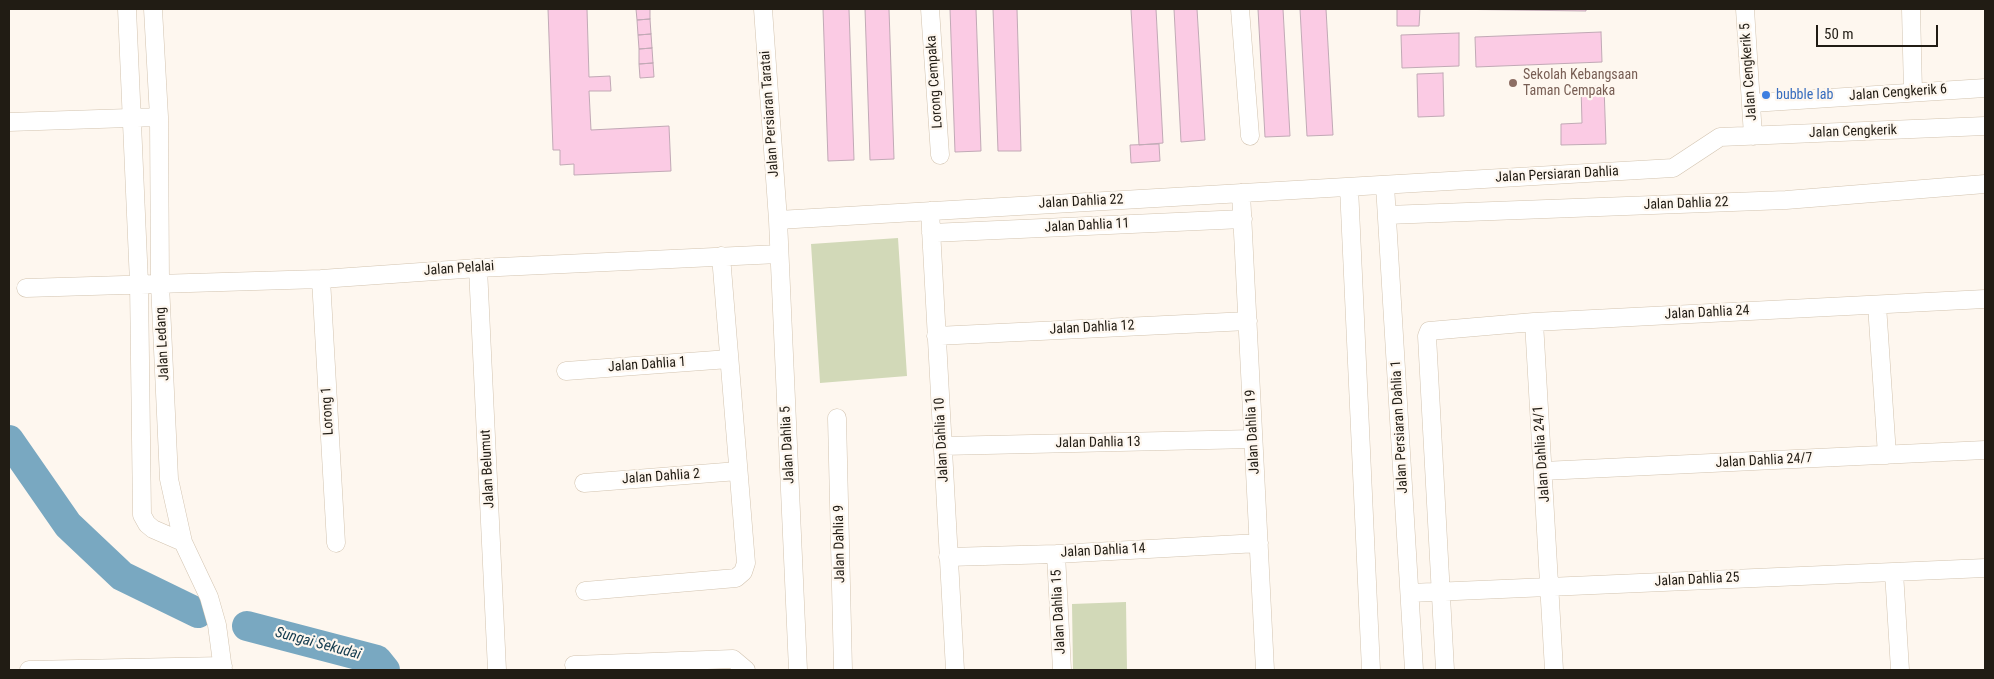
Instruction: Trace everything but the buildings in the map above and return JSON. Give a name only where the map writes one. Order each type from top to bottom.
[{"type":"street","points":[[127,9],[139,283],[142,515],[147,524],[153,529],[183,542]]},
{"type":"street","name":"Jalan Ledang","points":[[153,9],[159,117],[160,284],[169,479],[183,542],[209,596],[217,625],[223,668]]},
{"type":"street","name":"Jalan Persiaran Taratai","points":[[762,9],[778,220]]},
{"type":"street","name":"Lorong Cempaka","points":[[930,9],[940,154]]},
{"type":"street","points":[[1240,9],[1250,136]]},
{"type":"street","name":"Jalan Cengkerik 5","points":[[1745,9],[1753,136]]},
{"type":"street","points":[[1911,9],[1913,92]]},
{"type":"street","name":"Jalan Cengkerik 6","points":[[1752,103],[1985,88]]},
{"type":"street","points":[[9,122],[159,117]]},
{"type":"street","name":"Jalan Cengkerik","points":[[1720,137],[1985,126]]},
{"type":"street","name":"Jalan Persiaran Dahlia","points":[[1385,184],[1673,168],[1720,137]]},
{"type":"street","name":"Jalan Dahlia 22","points":[[778,220],[1385,184]]},
{"type":"street","name":"Jalan Persiaran Dahlia 1","points":[[1385,184],[1414,670]]},
{"type":"street","name":"Jalan Dahlia 22","points":[[1387,216],[1786,200],[1985,184]]},
{"type":"street","points":[[1349,187],[1371,670]]},
{"type":"street","name":"Jalan Dahlia 19","points":[[1241,193],[1265,670]]},
{"type":"street","name":"Jalan Dahlia 10","points":[[930,211],[955,670]]},
{"type":"street","name":"Jalan Dahlia 11","points":[[931,233],[1243,219]]},
{"type":"street","name":"Jalan Dahlia 5","points":[[778,220],[798,670]]},
{"type":"street","name":"Jalan Pelalai","points":[[26,288],[139,283],[321,279],[478,268],[779,254]]},
{"type":"street","points":[[585,592],[736,578],[743,572],[746,563],[721,256]]},
{"type":"street","name":"Jalan Belumut","points":[[478,268],[497,670]]},
{"type":"street","name":"Lorong 1","points":[[321,279],[336,543]]},
{"type":"street","name":"Jalan Dahlia 24","points":[[1440,591],[1427,336],[1429,331],[1534,322],[1985,299]]},
{"type":"street","points":[[1877,305],[1887,455]]},
{"type":"street","name":"Jalan Dahlia 12","points":[[936,336],[1248,321]]},
{"type":"street","name":"Jalan Dahlia 24/1","points":[[1534,322],[1554,670]]},
{"type":"street","name":"Jalan Dahlia 1","points":[[566,371],[729,359]]},
{"type":"street","name":"Jalan Dahlia 9","points":[[837,418],[843,670]]},
{"type":"street","name":"Jalan Dahlia 13","points":[[942,446],[1253,439]]},
{"type":"street","name":"Jalan Dahlia 24/7","points":[[1543,472],[1985,450]]},
{"type":"street","name":"Jalan Dahlia 2","points":[[584,483],[738,471]]},
{"type":"street","name":"Jalan Dahlia 14","points":[[948,557],[1056,554],[1259,543]]},
{"type":"street","name":"Jalan Dahlia 15","points":[[1056,554],[1062,670]]},
{"type":"street","name":"Jalan Dahlia 25","points":[[1410,593],[1985,568]]},
{"type":"street","points":[[1894,572],[1900,670]]},
{"type":"street","points":[[1440,591],[1445,670]]},
{"type":"street","points":[[574,665],[733,659],[746,670]]},
{"type":"street","points":[[39,670],[223,668]]},
{"type":"green space","points":[[898,238],[907,376],[820,383],[811,244]]},
{"type":"green space","points":[[1126,602],[1127,670],[1073,670],[1072,604]]},
{"type":"waterway","name":"Sungai Sekudai","points":[[9,440],[68,525],[122,576],[198,613]]},
{"type":"waterway","name":"Sungai Sekudai","points":[[247,626],[377,660],[385,670]]},
{"type":"place","name":"Sekolah Kebangsaan Taman Cempaka","points":[[1513,83]]},
{"type":"place","name":"bubble lab","points":[[1766,95]]}]
